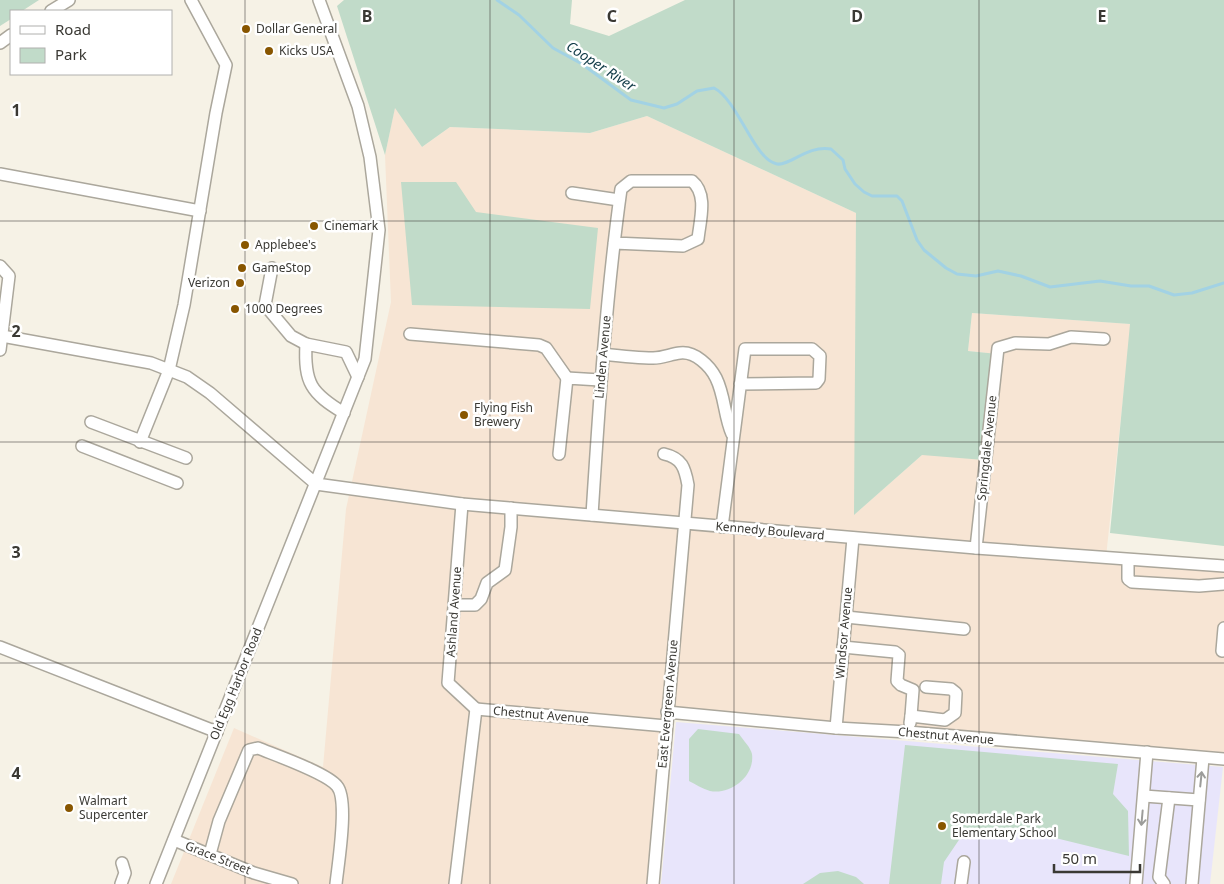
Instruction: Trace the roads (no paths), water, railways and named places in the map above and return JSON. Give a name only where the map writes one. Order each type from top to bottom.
[{"type":"street","points":[[53,10],[69,0]]},
{"type":"street","points":[[140,442],[169,370],[184,305],[226,65],[192,0]]},
{"type":"street","name":"Old Egg Harbor Road","points":[[156,884],[365,359],[379,230],[370,157],[358,106],[319,0]]},
{"type":"street","points":[[0,174],[200,211]]},
{"type":"street","points":[[572,193],[619,200],[621,189],[631,181],[692,182],[700,188],[702,196],[698,239],[691,244],[683,246],[614,244]]},
{"type":"street","name":"Linden Avenue","points":[[592,515],[600,380],[619,200]]},
{"type":"street","points":[[0,266],[10,276],[0,350]]},
{"type":"street","points":[[272,268],[265,305],[291,336],[306,344],[346,352],[358,377]]},
{"type":"street","points":[[410,334],[540,345],[546,348],[567,378],[559,454]]},
{"type":"street","points":[[2,336],[150,363],[187,377],[210,393],[316,484]]},
{"type":"street","name":"Springdale Avenue","points":[[976,548],[998,348],[1015,343],[1049,344],[1071,337],[1104,339]]},
{"type":"street","points":[[306,344],[306,369],[312,389],[326,402],[344,413]]},
{"type":"street","points":[[722,526],[729,479],[732,434],[745,349],[812,349],[820,356],[819,379],[816,383],[740,384]]},
{"type":"street","points":[[603,354],[656,358],[683,352],[696,356],[711,370],[717,379],[724,402],[726,422],[732,434]]},
{"type":"street","points":[[567,378],[600,380]]},
{"type":"street","points":[[91,422],[186,458]]},
{"type":"street","points":[[82,446],[177,484]]},
{"type":"street","name":"East Evergreen Avenue","points":[[653,884],[688,485],[684,467],[676,456],[664,454]]},
{"type":"street","name":"Kennedy Boulevard","points":[[316,484],[462,504],[853,538],[1224,566]]},
{"type":"street","name":"Ashland Avenue","points":[[462,504],[448,683],[476,709]]},
{"type":"street","points":[[454,605],[475,604],[481,599],[487,583],[506,570],[511,527],[511,508]]},
{"type":"street","name":"Windsor Avenue","points":[[836,728],[853,538]]},
{"type":"street","points":[[1128,560],[1128,579],[1132,582],[1199,586],[1224,584]]},
{"type":"street","points":[[846,617],[964,630]]},
{"type":"street","points":[[1222,650],[1224,628]]},
{"type":"street","points":[[0,647],[217,732]]},
{"type":"street","points":[[843,648],[896,652],[899,655],[897,681],[901,685],[913,690],[908,732]]},
{"type":"street","points":[[910,716],[945,720],[955,713],[956,693],[951,689],[926,687]]},
{"type":"street","points":[[455,884],[476,709]]},
{"type":"street","name":"Chestnut Avenue","points":[[476,709],[666,726]]},
{"type":"street","name":"Chestnut Avenue","points":[[667,712],[836,728],[908,732],[1224,759]]},
{"type":"street","points":[[210,854],[219,820],[243,762],[249,750],[258,748],[326,777],[338,786],[343,802],[336,884]]},
{"type":"street","points":[[1136,884],[1147,752]]},
{"type":"street","points":[[1192,884],[1203,758]]},
{"type":"street","points":[[1144,796],[1199,800]]},
{"type":"street","points":[[1164,884],[1159,877],[1168,798]]},
{"type":"street","name":"Grace Street","points":[[174,840],[254,873],[292,884]]},
{"type":"street","points":[[961,884],[964,862]]},
{"type":"street","points":[[121,884],[125,873],[122,863]]},
{"type":"waterway","name":"Cooper River","points":[[497,0],[519,15],[553,48],[582,64],[631,100],[664,108],[677,104],[697,91],[714,88],[731,104],[753,141],[769,160],[782,164],[814,150],[831,149],[843,160],[845,169],[855,184],[864,192],[872,196],[897,196],[902,201],[917,240],[924,250],[946,268],[957,274],[976,276],[998,271],[1021,276],[1050,287],[1100,281],[1131,286],[1149,286],[1174,295],[1192,293],[1224,283]]},
{"type":"place","name":"Dollar General","points":[[246,29]]},
{"type":"place","name":"Kicks USA","points":[[269,51]]},
{"type":"place","name":"Cinemark","points":[[314,226]]},
{"type":"place","name":"Applebee's","points":[[245,245]]},
{"type":"place","name":"GameStop","points":[[242,268]]},
{"type":"place","name":"Verizon","points":[[240,283]]},
{"type":"place","name":"1000 Degrees","points":[[235,309]]},
{"type":"place","name":"Flying Fish Brewery","points":[[464,415]]},
{"type":"place","name":"Walmart Supercenter","points":[[69,808]]},
{"type":"place","name":"Somerdale Park Elementary School","points":[[942,826]]}]
